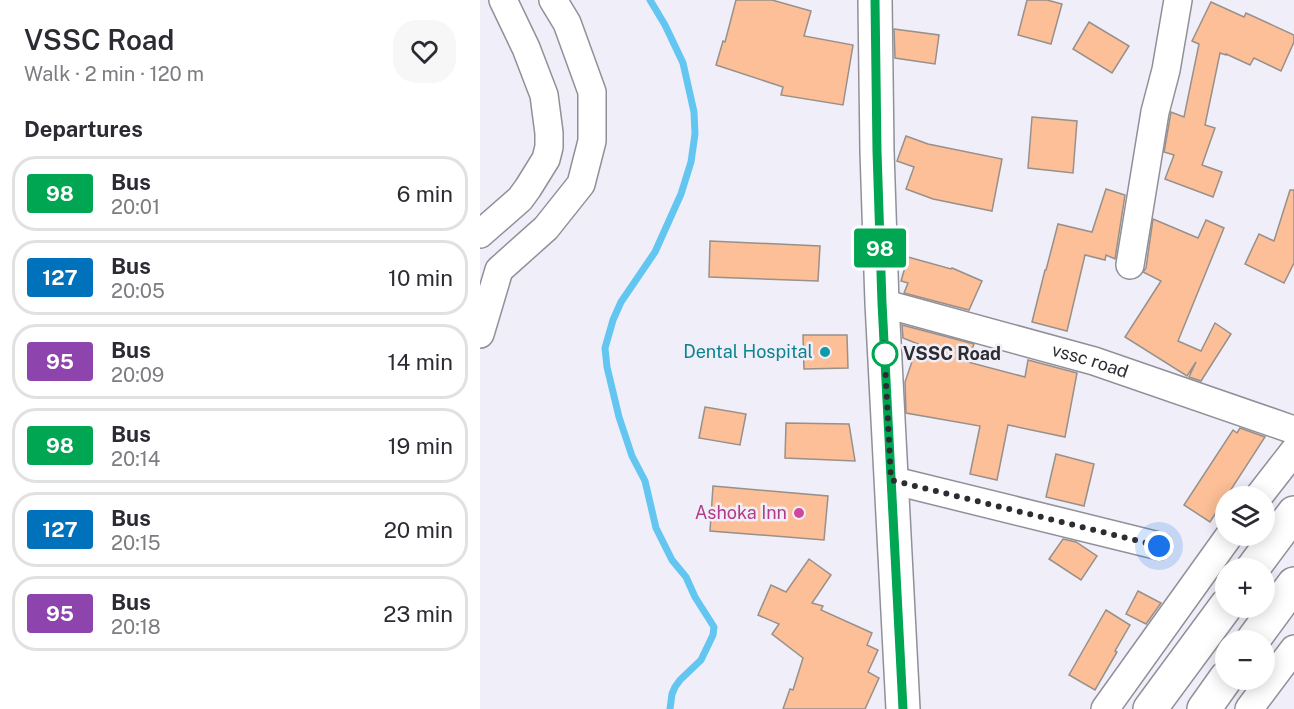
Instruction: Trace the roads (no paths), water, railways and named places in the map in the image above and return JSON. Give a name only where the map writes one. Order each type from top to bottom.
[{"type":"main road","points":[[875,0],[882,303],[903,709]]},
{"type":"main road","points":[[1260,558],[1294,513]]},
{"type":"main road","points":[[1260,630],[1294,584]]},
{"type":"main road","points":[[1150,709],[1217,618]]},
{"type":"main road","points":[[1204,709],[1217,690]]},
{"type":"street","points":[[480,234],[520,199],[546,159],[549,147],[544,95],[526,48],[503,0]]},
{"type":"street","points":[[480,334],[499,270],[546,228],[581,184],[592,141],[592,92],[567,23],[553,0]]},
{"type":"street","points":[[1130,265],[1155,112],[1166,70],[1178,0]]},
{"type":"street","name":"vssc road","points":[[882,303],[1094,361],[1294,430]]},
{"type":"street","points":[[1267,486],[1294,451]]},
{"type":"street","points":[[891,480],[1159,546]]},
{"type":"street","points":[[1105,709],[1222,546]]},
{"type":"street","points":[[1249,709],[1294,649]]},
{"type":"waterway","points":[[650,0],[683,63],[694,112],[695,134],[691,162],[681,194],[655,252],[621,302],[605,348],[607,367],[619,417],[632,456],[645,481],[656,528],[672,560],[686,577],[695,597],[714,627],[713,635],[701,660],[675,687],[670,709]]},
{"type":"place","name":"Dental Hospital","points":[[825,352]]},
{"type":"place","name":"VSSC Road","points":[[885,354]]},
{"type":"place","name":"Ashoka Inn","points":[[799,513]]}]
